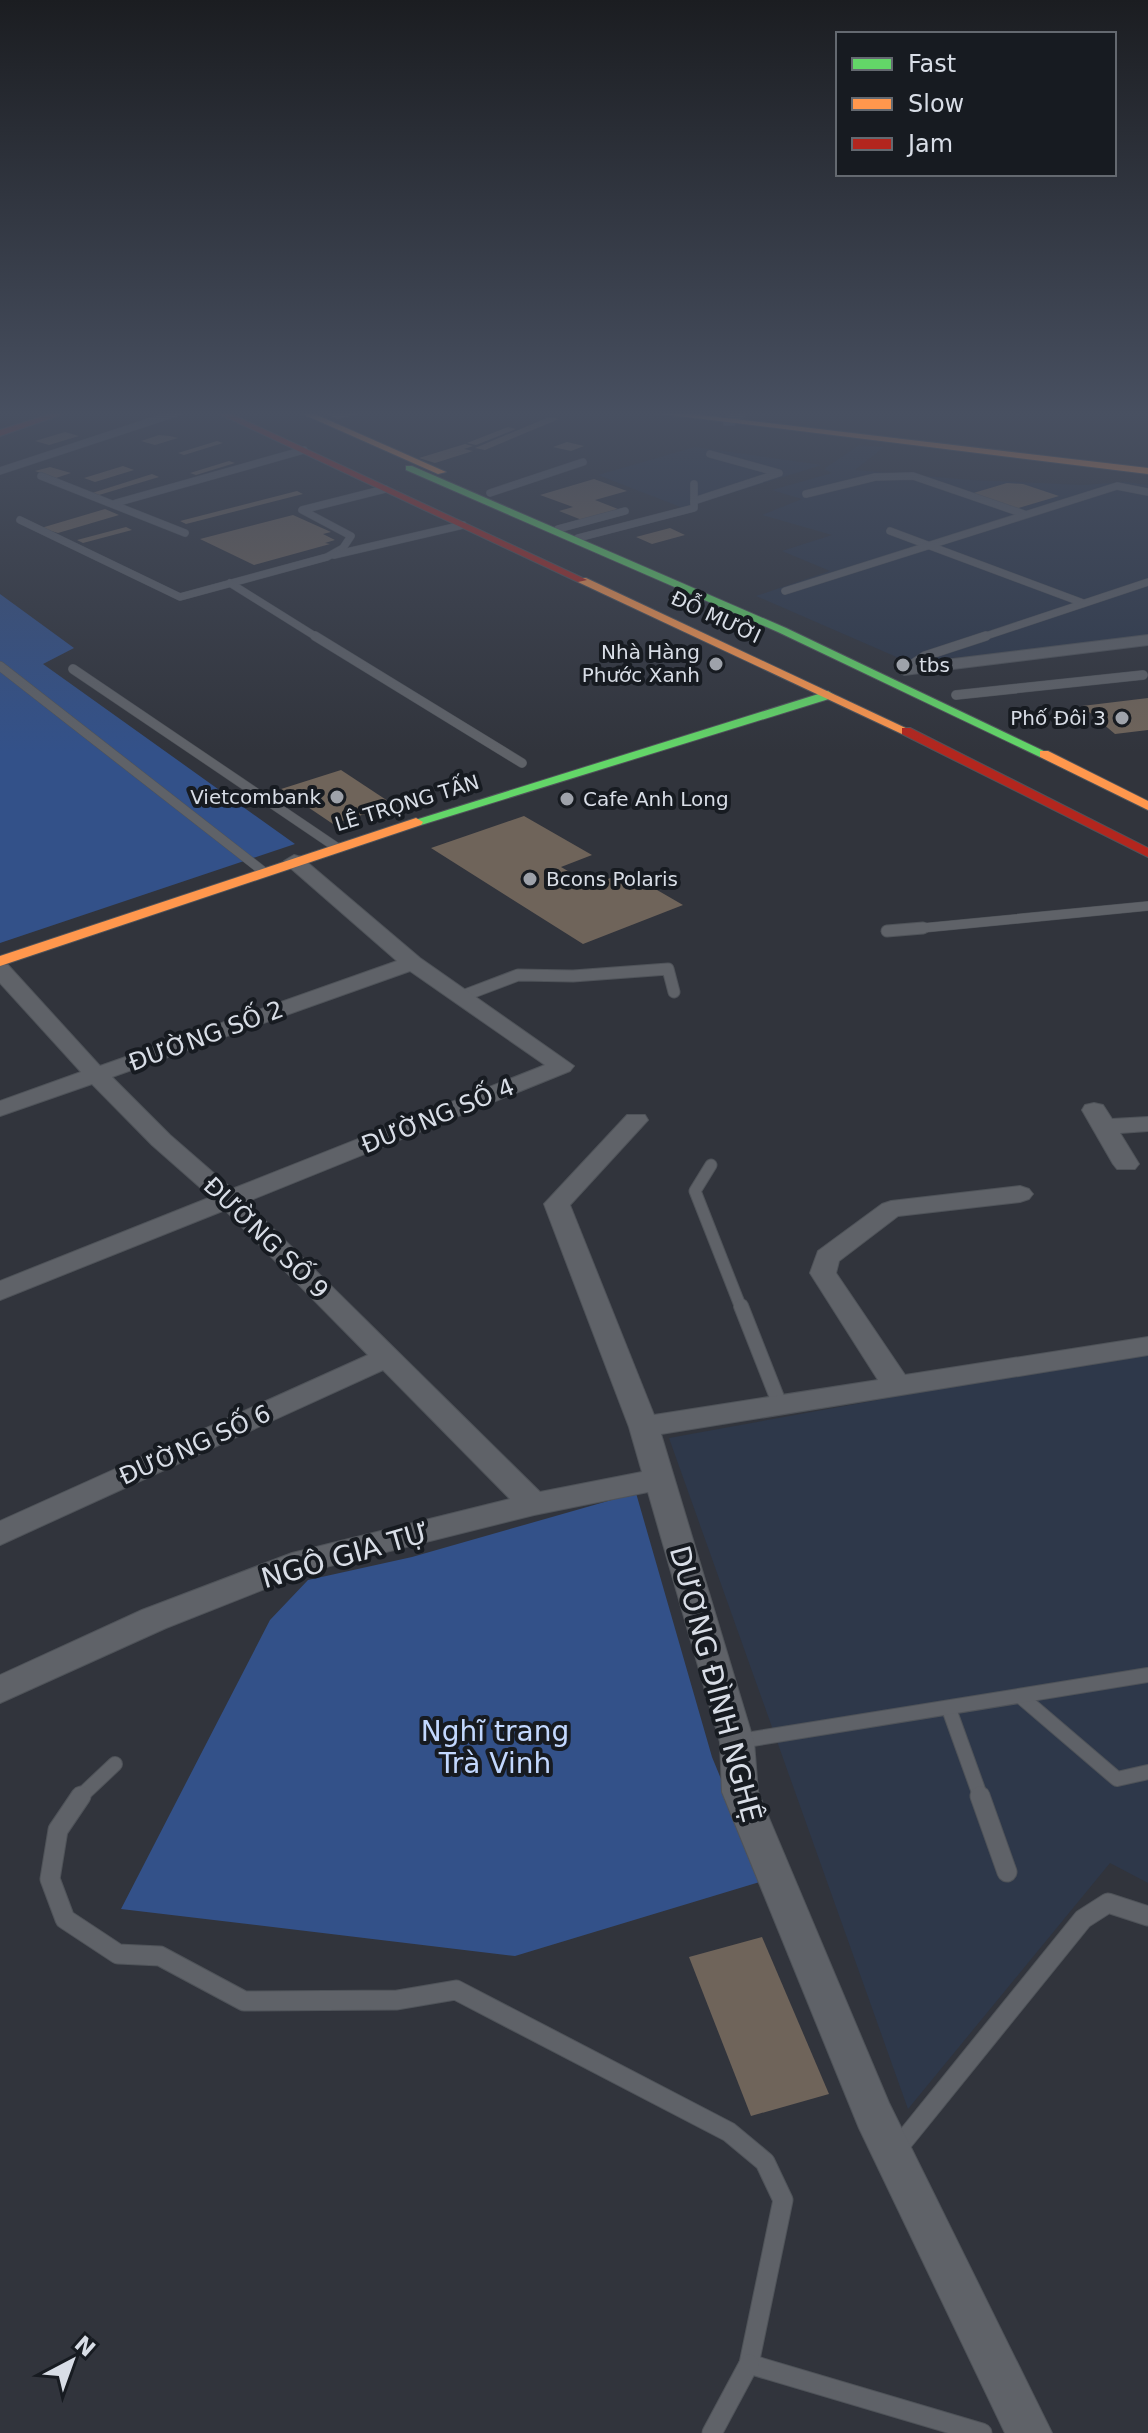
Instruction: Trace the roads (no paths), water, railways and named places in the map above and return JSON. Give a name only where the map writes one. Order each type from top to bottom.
[{"type":"main road","name":"ĐỖ MƯỜI","points":[[463,525],[828,695],[1148,853]]},
{"type":"main road","name":"ĐỖ MƯỜI","points":[[489,525],[848,688],[1148,836]]},
{"type":"main road","name":"ĐỖ MƯỜI","points":[[556,525],[904,670],[1148,789]]},
{"type":"main road","name":"ĐỖ MƯỜI","points":[[558,525],[885,676],[1148,806]]},
{"type":"main road","name":"LÊ TRỌNG TẤN","points":[[0,961],[336,847],[904,670]]},
{"type":"street","points":[[904,670],[1148,640]]},
{"type":"street","name":"ĐƯỜNG SỐ 4","points":[[0,1291],[562,1066],[412,963],[294,861]]},
{"type":"street","name":"ĐƯỜNG SỐ 2","points":[[0,1109],[412,963]]},
{"type":"street","name":"ĐƯỜNG SỐ 9","points":[[0,970],[96,1075],[389,1356],[534,1504]]},
{"type":"street","points":[[1126,1164],[1100,1119],[1148,1124]]},
{"type":"street","name":"DƯƠNG ĐÌNH NGHỆ","points":[[636,1120],[557,1204],[644,1427],[737,1742],[740,1792],[873,2114],[1029,2433]]},
{"type":"street","points":[[897,1386],[823,1273],[827,1257],[891,1209],[1020,1194]]},
{"type":"street","points":[[644,1427],[1148,1346]]},
{"type":"street","name":"ĐƯỜNG SỐ 6","points":[[0,1534],[389,1356]]},
{"type":"street","name":"NGÔ GIA TỰ","points":[[0,1690],[154,1619],[303,1561],[534,1504],[659,1479]]},
{"type":"lane","points":[[29,525],[180,597],[327,557],[463,525]]},
{"type":"lane","points":[[166,525],[185,533]]},
{"type":"lane","points":[[327,557],[343,548],[351,536],[329,525]]},
{"type":"lane","points":[[574,532],[592,525]]},
{"type":"lane","points":[[574,532],[611,525]]},
{"type":"lane","points":[[785,591],[990,525]]},
{"type":"lane","points":[[890,531],[1083,603]]},
{"type":"lane","points":[[904,670],[925,656],[1148,582]]},
{"type":"lane","points":[[230,583],[522,763]]},
{"type":"lane","points":[[0,666],[264,872]]},
{"type":"lane","points":[[73,669],[336,847]]},
{"type":"lane","points":[[956,695],[1143,675]]},
{"type":"lane","points":[[887,931],[1148,906]]},
{"type":"lane","points":[[460,997],[518,975],[573,976],[668,969],[674,992]]},
{"type":"lane","points":[[711,1165],[695,1191],[780,1405]]},
{"type":"lane","points":[[737,1742],[1148,1675]]},
{"type":"lane","points":[[1020,1696],[1117,1779],[1148,1772]]},
{"type":"lane","points":[[949,1709],[1007,1872]]},
{"type":"lane","points":[[115,1764],[80,1797],[58,1830],[50,1879],[65,1919],[118,1954],[160,1956],[244,2001],[397,2000],[456,1990],[729,2132],[765,2162],[783,2200],[749,2364],[712,2433]]},
{"type":"lane","points":[[892,2154],[1083,1919],[1108,1903],[1148,1916]]},
{"type":"lane","points":[[749,2364],[982,2433]]},
{"type":"place","name":"Nhà Hàng Phước Xanh","points":[[716,664]]},
{"type":"place","name":"tbs","points":[[903,665]]},
{"type":"place","name":"Phố Đôi 3","points":[[1122,718]]},
{"type":"place","name":"Vietcombank","points":[[337,797]]},
{"type":"place","name":"Cafe Anh Long","points":[[567,799]]},
{"type":"place","name":"Bcons Polaris","points":[[530,879]]},
{"type":"park label","name":"Nghĩ trang Trà Vinh","points":[[495,1747]]}]
